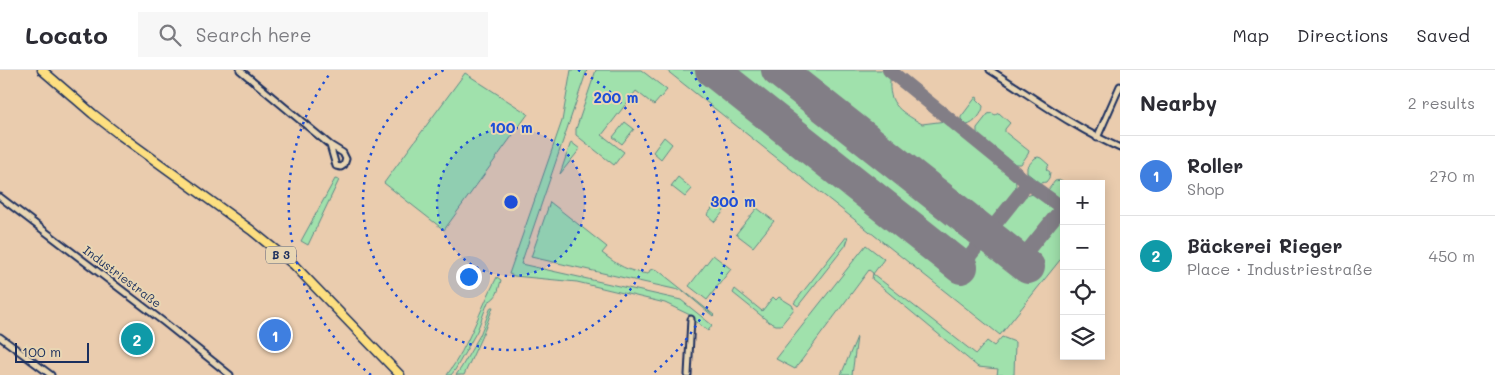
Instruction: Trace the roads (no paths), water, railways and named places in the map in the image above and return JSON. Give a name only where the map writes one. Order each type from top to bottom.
[{"type":"main road","name":"B 3","points":[[42,70],[120,135],[251,230],[294,265],[400,375]]},
{"type":"street","points":[[240,70],[330,145]]},
{"type":"street","points":[[990,70],[1070,122],[1097,138],[1120,148]]},
{"type":"street","points":[[1097,138],[1120,86]]},
{"type":"street","name":"Industriestraße","points":[[0,198],[158,317],[230,375]]},
{"type":"street","points":[[688,375],[691,319]]},
{"type":"street","points":[[0,337],[51,375]]},
{"type":"place","name":"Roller","points":[[275,335]]},
{"type":"place","name":"Bäckerei Rieger","points":[[137,339]]}]
